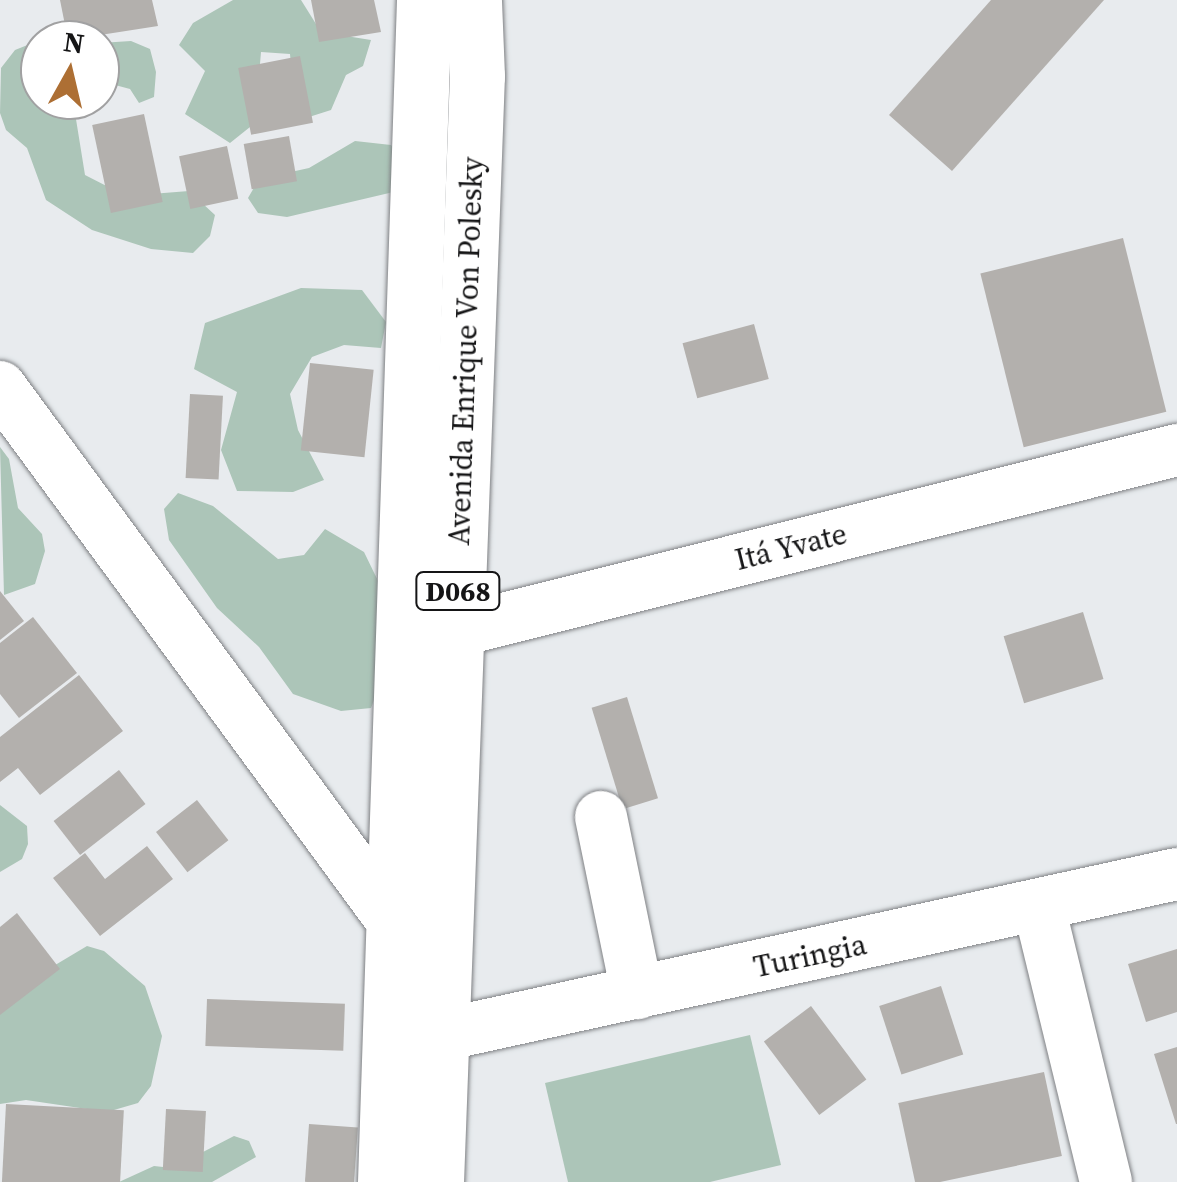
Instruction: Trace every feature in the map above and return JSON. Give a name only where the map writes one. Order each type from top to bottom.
[{"type":"main road","name":"Avenida Enrique Von Polesky","points":[[385,1182],[424,0]]},
{"type":"main road","name":"Avenida Enrique Von Polesky","points":[[436,1182],[457,631],[474,0]]},
{"type":"street","points":[[0,387],[394,923]]},
{"type":"street","name":"Itá Yvate","points":[[404,644],[1177,450]]},
{"type":"street","points":[[601,817],[636,993]]},
{"type":"street","name":"Turingia","points":[[442,1035],[1177,874]]},
{"type":"street","points":[[1040,907],[1106,1182]]},
{"type":"green space","points":[[233,0],[301,0],[321,32],[371,40],[363,66],[346,75],[331,110],[309,117],[293,86],[290,54],[261,52],[255,123],[230,143],[185,114],[205,71],[179,45],[193,23]]},
{"type":"green space","points":[[131,41],[150,49],[156,72],[154,97],[139,103],[130,89],[120,86],[120,42]]},
{"type":"green space","points":[[20,48],[20,120],[76,120],[85,175],[126,196],[189,191],[215,215],[210,236],[193,253],[151,249],[92,230],[46,200],[27,148],[6,130],[0,113],[1,68]]},
{"type":"green space","points":[[355,141],[391,145],[400,158],[402,190],[287,217],[258,213],[248,198],[259,179],[309,168]]},
{"type":"green space","points":[[301,288],[362,290],[386,322],[381,348],[344,345],[312,357],[290,394],[298,430],[324,480],[293,492],[237,491],[221,450],[237,392],[194,369],[205,323]]},
{"type":"green space","points":[[0,447],[9,459],[18,508],[42,534],[45,551],[35,584],[4,595]]},
{"type":"green space","points":[[178,493],[213,506],[278,559],[304,555],[325,529],[364,552],[381,587],[384,674],[371,708],[341,711],[293,694],[259,647],[217,608],[169,540],[164,509]]},
{"type":"green space","points":[[0,805],[27,826],[28,844],[22,859],[0,872]]},
{"type":"green space","points":[[87,946],[104,951],[145,986],[162,1036],[151,1086],[138,1103],[107,1112],[26,1100],[0,1104],[0,998]]},
{"type":"green space","points":[[750,1035],[781,1165],[710,1182],[568,1182],[545,1083]]},
{"type":"green space","points":[[234,1136],[249,1141],[256,1157],[212,1182],[119,1182],[154,1166],[172,1168]]},
{"type":"building","points":[[60,0],[152,0],[158,26],[120,32],[120,20],[64,20]]},
{"type":"building","points":[[311,0],[374,0],[381,32],[319,42]]},
{"type":"building","points":[[991,0],[1104,0],[952,171],[889,115]]},
{"type":"building","points":[[300,56],[313,123],[251,135],[238,68]]},
{"type":"building","points":[[144,114],[163,202],[111,213],[92,125]]},
{"type":"building","points":[[289,136],[297,181],[252,189],[244,144]]},
{"type":"building","points":[[227,146],[238,199],[190,209],[179,156]]},
{"type":"building","points":[[1123,238],[1166,412],[1024,447],[980,274]]},
{"type":"building","points":[[754,324],[769,379],[697,398],[683,343]]},
{"type":"building","points":[[310,363],[374,370],[364,457],[301,451]]},
{"type":"building","points":[[190,394],[223,396],[219,480],[186,478]]},
{"type":"building","points":[[0,591],[24,621],[0,640]]},
{"type":"building","points":[[1083,612],[1103,679],[1024,703],[1004,636]]},
{"type":"building","points":[[33,617],[77,673],[19,718],[0,694],[0,643]]},
{"type":"building","points":[[79,675],[123,731],[40,795],[18,768],[0,782],[0,737]]},
{"type":"building","points":[[627,697],[658,798],[623,809],[592,708]]},
{"type":"building","points":[[119,770],[145,804],[80,855],[54,821]]},
{"type":"building","points":[[197,800],[228,840],[187,872],[156,832]]},
{"type":"building","points":[[147,846],[173,879],[100,936],[53,878],[85,853],[105,879]]},
{"type":"building","points":[[17,913],[60,969],[0,1015],[0,927]]},
{"type":"building","points":[[1177,949],[1177,1012],[1146,1022],[1128,964]]},
{"type":"building","points":[[941,986],[963,1054],[901,1075],[879,1006]]},
{"type":"building","points":[[207,999],[345,1004],[343,1051],[205,1046]]},
{"type":"building","points":[[811,1006],[866,1079],[819,1115],[764,1042]]},
{"type":"building","points":[[1177,1047],[1177,1124],[1176,1124],[1154,1054]]},
{"type":"building","points":[[1044,1072],[1062,1156],[940,1182],[915,1182],[898,1103]]},
{"type":"building","points":[[6,1104],[124,1110],[120,1182],[2,1182]]},
{"type":"building","points":[[166,1109],[206,1111],[203,1172],[163,1170]]},
{"type":"building","points":[[309,1124],[358,1127],[354,1182],[305,1182]]}]
